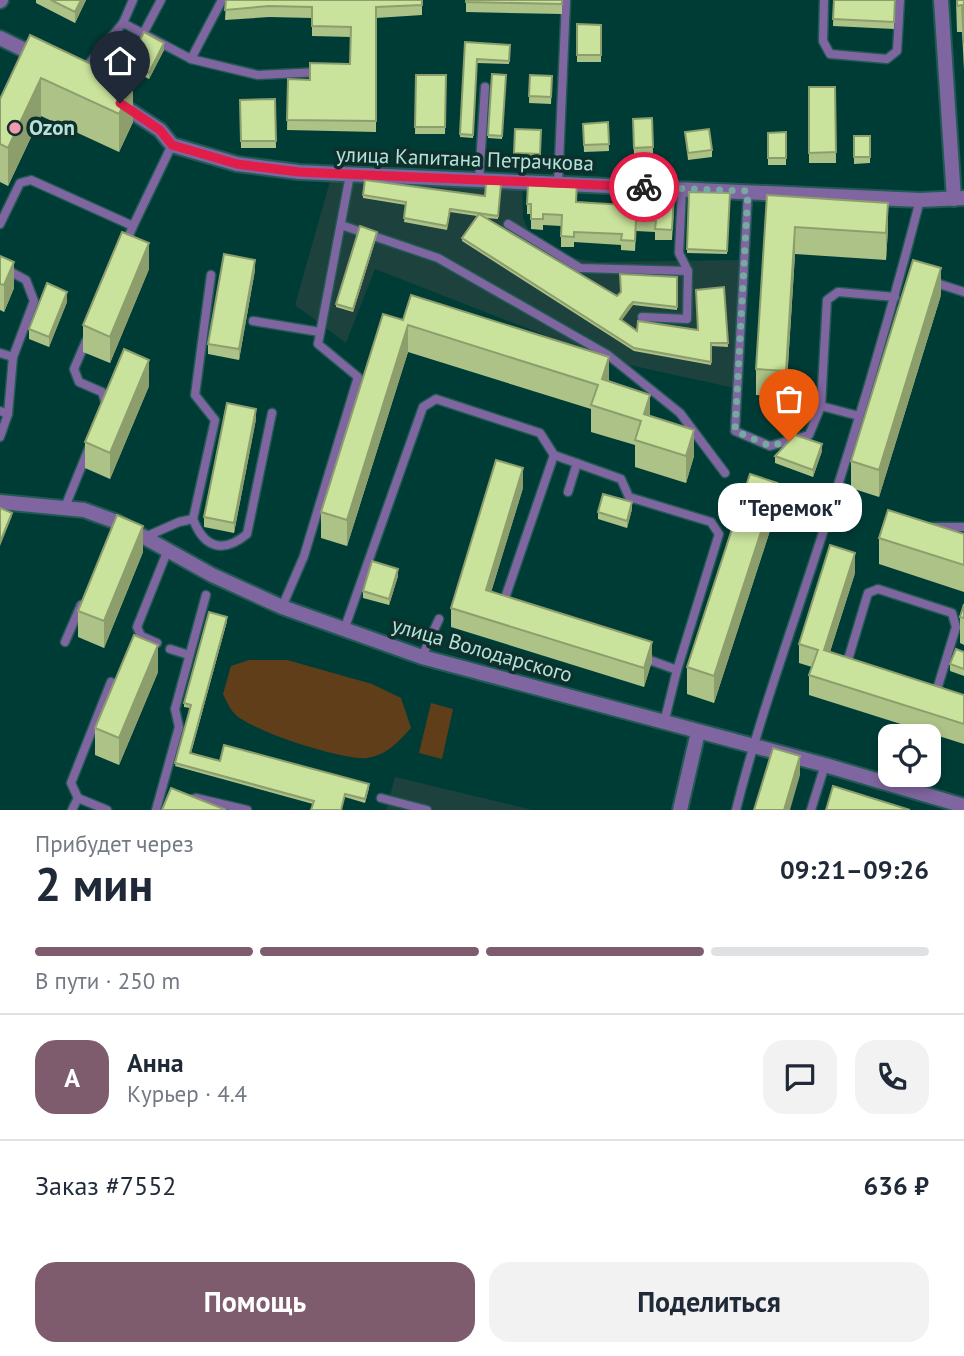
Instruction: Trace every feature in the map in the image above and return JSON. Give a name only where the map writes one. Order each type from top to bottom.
[{"type":"street","points":[[941,0],[959,198]]},
{"type":"street","name":"улица Капитана Петрачкова","points":[[0,38],[79,78],[160,130],[172,145],[237,164],[350,175],[920,200],[959,198]]},
{"type":"street","name":"улица Володарского","points":[[1,502],[85,510],[114,528],[145,537],[167,552],[212,575],[282,607],[422,657],[754,745],[964,807]]},
{"type":"street","points":[[680,810],[698,732]]},
{"type":"lane","points":[[79,78],[123,23],[133,0]]},
{"type":"lane","points":[[143,34],[161,0]]},
{"type":"lane","points":[[191,59],[222,0]]},
{"type":"lane","points":[[558,184],[566,0]]},
{"type":"lane","points":[[824,0],[823,41],[830,54],[887,59],[897,51],[900,0]]},
{"type":"lane","points":[[123,23],[191,59],[258,75],[330,72]]},
{"type":"lane","points":[[478,180],[485,87]]},
{"type":"lane","points":[[122,252],[172,145]]},
{"type":"lane","points":[[282,607],[304,556],[358,377],[318,344],[350,175]]},
{"type":"lane","points":[[0,224],[20,183],[31,180],[133,226]]},
{"type":"lane","points":[[642,317],[687,319],[688,271],[679,253],[682,188]]},
{"type":"lane","points":[[748,191],[735,431],[770,446],[809,435],[821,406],[827,300],[838,292],[895,296]]},
{"type":"lane","points":[[736,810],[754,745],[832,506],[895,296],[920,200]]},
{"type":"lane","points":[[508,224],[580,268],[688,271]]},
{"type":"lane","points":[[341,225],[438,258],[608,355],[680,412],[725,473]]},
{"type":"lane","points":[[0,266],[26,280],[34,301],[13,358],[0,438]]},
{"type":"lane","points":[[901,272],[914,276]]},
{"type":"lane","points":[[211,275],[195,395],[215,420],[193,519],[199,535],[210,543],[229,546],[247,534],[271,413]]},
{"type":"lane","points":[[926,280],[964,292]]},
{"type":"lane","points":[[253,321],[320,332]]},
{"type":"lane","points":[[90,330],[74,369],[79,382],[102,392],[106,404],[101,417]]},
{"type":"lane","points":[[0,353],[13,358]]},
{"type":"lane","points":[[344,630],[423,407],[436,399],[540,433],[554,455],[621,479],[629,497],[711,522],[719,534],[677,670],[664,723]]},
{"type":"lane","points":[[821,406],[859,416]]},
{"type":"lane","points":[[65,507],[91,443]]},
{"type":"lane","points":[[511,614],[504,601],[554,455]]},
{"type":"lane","points":[[568,492],[577,463]]},
{"type":"lane","points":[[764,484],[832,506]]},
{"type":"lane","points":[[145,537],[179,522],[193,519]]},
{"type":"lane","points":[[917,526],[964,527]]},
{"type":"lane","points":[[158,643],[141,636],[137,627],[167,552]]},
{"type":"lane","points":[[853,674],[847,663],[868,593],[878,589],[952,613],[956,626],[933,702]]},
{"type":"lane","points":[[65,642],[86,594]]},
{"type":"lane","points":[[156,810],[179,727],[175,709],[206,595]]},
{"type":"lane","points":[[422,657],[439,619]]},
{"type":"lane","points":[[170,649],[189,655]]},
{"type":"lane","points":[[639,657],[677,670]]},
{"type":"lane","points":[[107,810],[78,798],[71,783],[111,682]]},
{"type":"lane","points":[[922,698],[943,705]]},
{"type":"lane","points":[[811,810],[825,765]]},
{"type":"lane","points":[[72,810],[78,798]]},
{"type":"lane","points":[[173,806],[196,798],[247,810]]},
{"type":"lane","points":[[381,798],[427,810]]},
{"type":"shaded area","points":[[334,167],[522,180],[523,218],[531,236],[564,257],[599,262],[743,260],[739,389],[611,361],[375,269],[346,343],[295,305]]},
{"type":"shaded area","points":[[249,660],[287,660],[372,684],[401,698],[411,728],[386,751],[367,758],[338,755],[276,736],[243,720],[232,711],[223,694],[231,666]]},
{"type":"shaded area","points":[[431,703],[453,709],[442,759],[419,753]]},
{"type":"shaded area","points":[[395,777],[533,810],[386,810]]},
{"type":"building","points":[[51,0],[81,0],[75,12]]},
{"type":"building","points":[[226,0],[422,0],[422,5],[376,7],[376,121],[287,120],[288,79],[310,80],[310,63],[350,64],[351,27],[312,26],[312,7],[269,6],[225,10]]},
{"type":"building","points":[[562,0],[562,4],[466,2]]},
{"type":"building","points":[[834,0],[895,0],[894,22],[833,19]]},
{"type":"building","points":[[957,0],[964,0],[964,43],[962,5],[957,6]]},
{"type":"building","points":[[577,24],[601,25],[601,55],[577,55]]},
{"type":"building","points":[[144,32],[164,43],[149,73],[129,62]]},
{"type":"building","points":[[30,35],[133,84],[119,114],[41,78],[8,148],[0,144],[0,99]]},
{"type":"building","points":[[465,42],[510,45],[509,61],[477,59],[473,135],[460,134]]},
{"type":"building","points":[[492,74],[506,75],[502,136],[488,135]]},
{"type":"building","points":[[416,75],[446,75],[445,127],[415,127]]},
{"type":"building","points":[[530,75],[552,76],[551,97],[529,96]]},
{"type":"building","points":[[809,87],[835,87],[836,152],[809,153]]},
{"type":"building","points":[[275,99],[276,141],[241,141],[240,100]]},
{"type":"building","points":[[652,118],[653,147],[634,148],[633,119]]},
{"type":"building","points":[[608,122],[609,144],[584,145],[583,124]]},
{"type":"building","points":[[515,129],[541,130],[540,154],[514,153]]},
{"type":"building","points":[[709,129],[712,150],[688,153],[685,132]]},
{"type":"building","points":[[786,132],[786,158],[768,158],[768,133]]},
{"type":"building","points":[[854,136],[870,136],[870,157],[854,157]]},
{"type":"building","points":[[365,180],[485,196],[486,184],[501,184],[498,216],[450,209],[447,226],[404,218],[406,202],[363,195]]},
{"type":"building","points":[[561,180],[577,181],[576,202],[625,205],[626,186],[643,187],[642,193],[674,195],[672,230],[655,229],[656,221],[636,220],[635,241],[621,240],[622,234],[574,232],[574,237],[561,236],[562,215],[543,214],[543,219],[531,219],[531,204],[527,204],[528,185],[561,187]]},
{"type":"building","points":[[689,192],[730,193],[727,251],[687,249]]},
{"type":"building","points":[[767,195],[888,203],[886,233],[795,227],[786,371],[756,369]]},
{"type":"building","points":[[479,214],[617,296],[621,292],[620,274],[677,277],[677,307],[633,302],[629,306],[620,319],[637,331],[638,321],[698,330],[696,290],[724,287],[728,343],[711,343],[711,362],[634,348],[462,238]]},
{"type":"building","points":[[360,226],[377,232],[353,309],[336,304]]},
{"type":"building","points":[[122,232],[149,243],[110,337],[83,325]]},
{"type":"building","points":[[224,254],[255,260],[239,349],[208,344]]},
{"type":"building","points":[[0,256],[14,262],[4,285],[0,284]]},
{"type":"building","points":[[913,260],[941,268],[879,470],[851,461]]},
{"type":"building","points":[[47,283],[67,292],[49,337],[29,329]]},
{"type":"building","points":[[411,295],[609,357],[602,379],[650,395],[644,414],[694,430],[686,456],[635,440],[641,421],[591,405],[598,385],[408,325],[347,520],[321,512],[383,314],[403,320]]},
{"type":"building","points":[[124,349],[149,360],[110,453],[85,442]]},
{"type":"building","points":[[227,403],[256,409],[234,523],[204,517]]},
{"type":"building","points":[[795,435],[822,444],[813,470],[775,456]]},
{"type":"building","points":[[496,460],[523,468],[486,590],[652,642],[644,668],[451,608]]},
{"type":"building","points":[[750,474],[777,483],[714,676],[687,667]]},
{"type":"building","points":[[603,494],[632,502],[627,521],[598,512]]},
{"type":"building","points":[[0,508],[12,513],[0,542]]},
{"type":"building","points":[[888,510],[964,534],[964,565],[879,538]]},
{"type":"building","points":[[117,515],[143,526],[104,621],[78,611]]},
{"type":"building","points":[[830,545],[855,553],[824,650],[964,695],[964,724],[809,675],[818,650],[799,644]]},
{"type":"building","points":[[372,561],[398,569],[389,599],[363,591]]},
{"type":"building","points":[[209,612],[227,617],[190,753],[220,761],[224,745],[369,784],[365,799],[345,794],[341,810],[311,810],[314,801],[175,763],[191,705],[184,703]]},
{"type":"building","points":[[134,635],[158,645],[119,738],[95,728]]},
{"type":"building","points":[[956,649],[964,652],[964,669],[950,664]]},
{"type":"building","points":[[773,748],[800,756],[784,810],[754,810]]},
{"type":"building","points":[[833,786],[910,810],[826,810]]},
{"type":"building","points":[[171,788],[226,810],[162,810]]},
{"type":"way so far","points":[[644,187],[748,191],[735,431],[770,446],[789,441]]},
{"type":"place","name":"Ozon","points":[[15,128]]},
{"type":"place","name":"\"Теремок\"","points":[[789,441]]},
{"type":"route","points":[[120,103],[160,130],[172,145],[237,164],[299,172],[644,187]]}]
